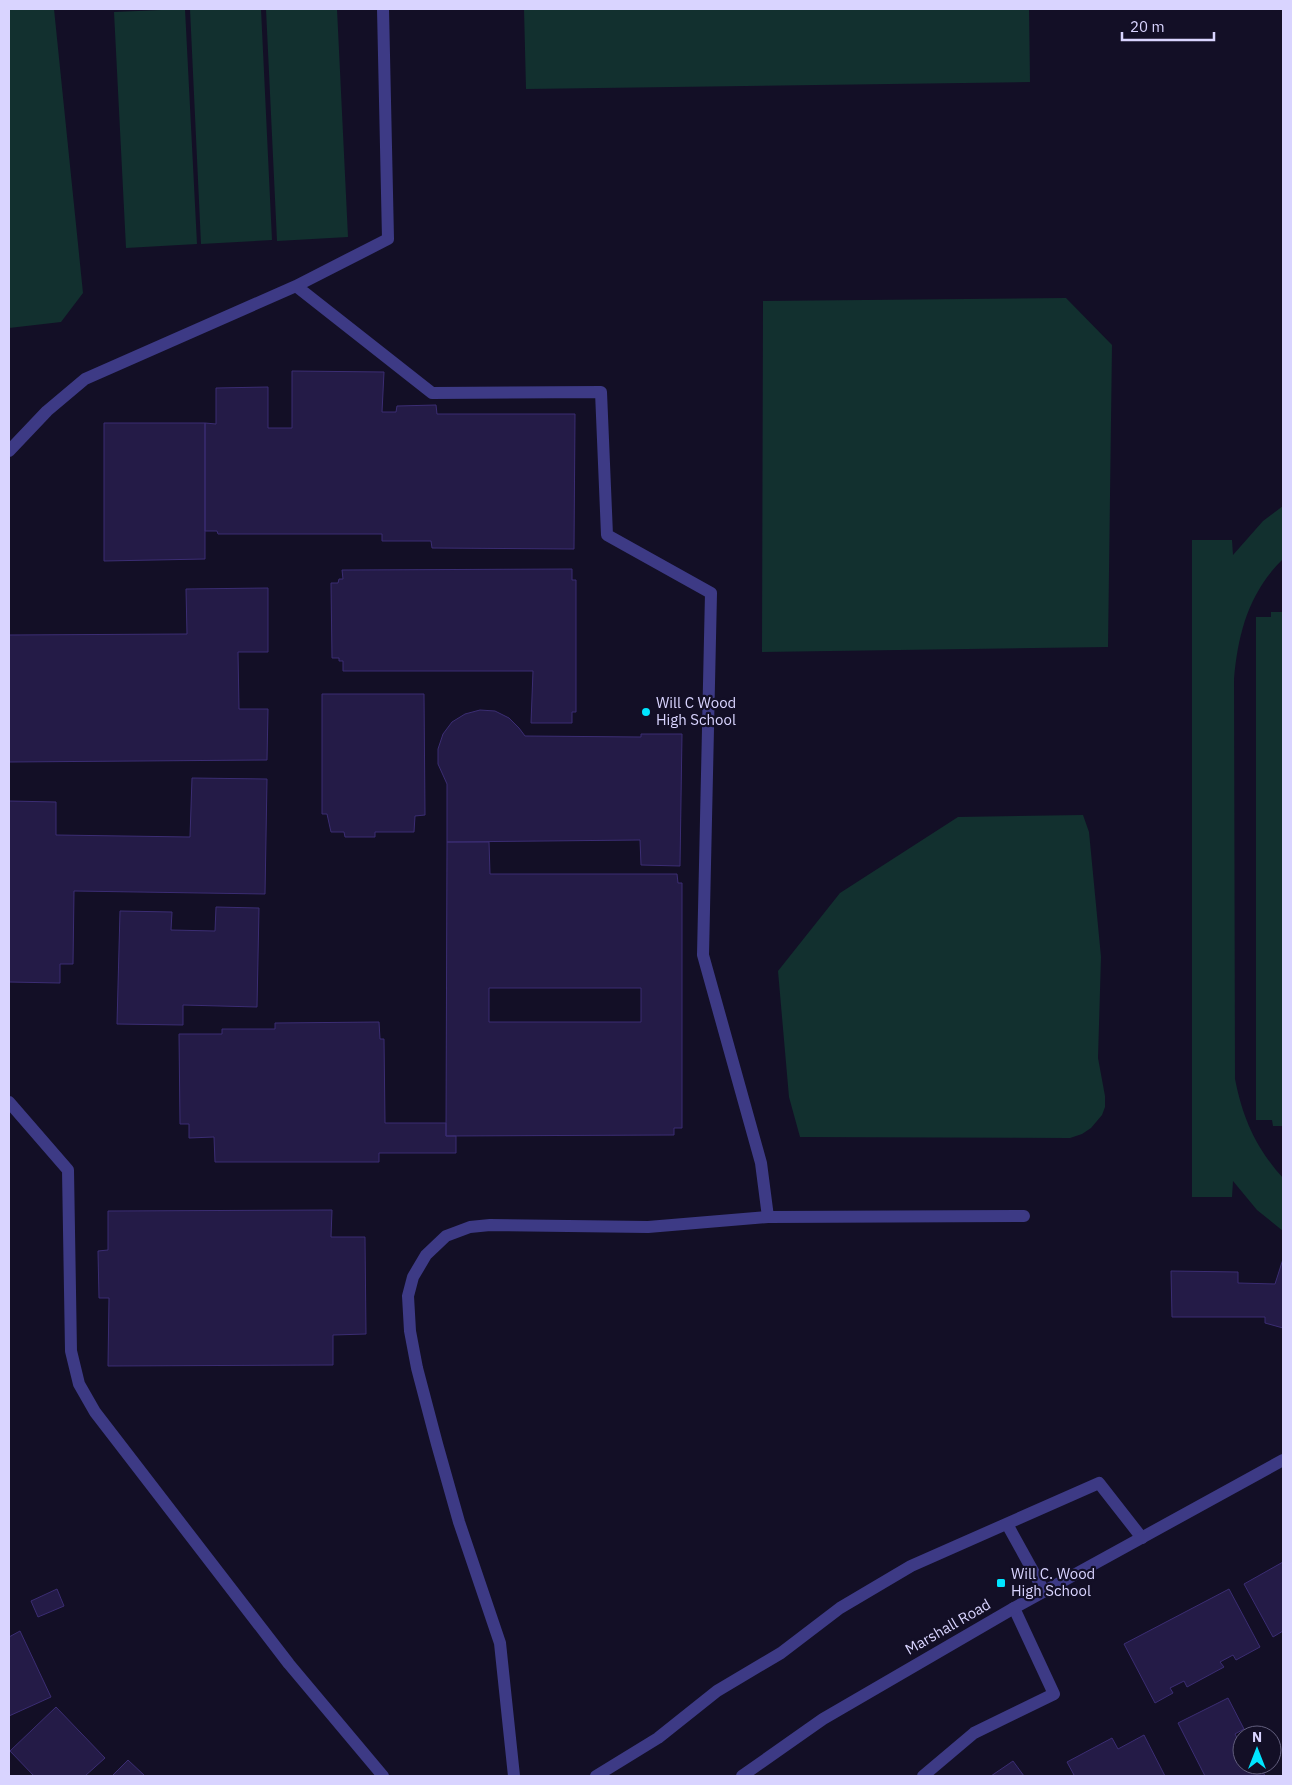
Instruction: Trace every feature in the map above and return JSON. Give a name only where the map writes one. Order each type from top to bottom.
[{"type":"street","points":[[9,451],[47,412],[85,379],[296,286],[388,239],[382,9]]},
{"type":"street","points":[[296,286],[432,393],[601,392],[607,535],[711,593],[703,955],[761,1163],[768,1218]]},
{"type":"street","points":[[9,1102],[68,1170],[71,1351],[79,1384],[95,1412],[289,1664],[383,1776]]},
{"type":"street","points":[[514,1776],[500,1643],[459,1522],[417,1368],[410,1331],[408,1296],[413,1277],[426,1255],[446,1236],[470,1227],[490,1225],[648,1227],[768,1218],[1024,1216]]},
{"type":"street","name":"Marshall Road","points":[[742,1776],[824,1719],[1014,1608],[1283,1460]]},
{"type":"street","points":[[596,1776],[658,1738],[717,1691],[781,1653],[840,1608],[911,1566],[1099,1483],[1142,1538]]},
{"type":"street","points":[[1008,1524],[1044,1591]]},
{"type":"street","points":[[922,1776],[974,1733],[1054,1694],[1014,1608]]},
{"type":"green space","points":[[9,9],[54,9],[83,293],[61,322],[9,328]]},
{"type":"green space","points":[[185,9],[197,244],[126,248],[114,12]]},
{"type":"green space","points":[[190,9],[261,9],[272,240],[201,244]]},
{"type":"green space","points":[[266,9],[337,9],[348,237],[277,241]]},
{"type":"green space","points":[[524,9],[1029,9],[1030,82],[526,89]]},
{"type":"green space","points":[[1066,298],[1112,345],[1108,647],[762,652],[763,301]]},
{"type":"green space","points":[[1283,506],[1283,559],[1262,585],[1247,614],[1239,645],[1234,679],[1235,1079],[1242,1107],[1252,1132],[1265,1156],[1283,1178],[1283,1231],[1257,1210],[1233,1181],[1232,1197],[1192,1197],[1192,540],[1232,540],[1233,555],[1263,521]]},
{"type":"green space","points":[[1271,612],[1283,612],[1283,1126],[1273,1126],[1272,1120],[1256,1120],[1256,617],[1271,617]]},
{"type":"green space","points":[[1083,815],[1089,832],[1101,957],[1098,1058],[1105,1096],[1105,1107],[1102,1115],[1091,1128],[1082,1134],[1070,1138],[800,1137],[789,1097],[778,971],[840,893],[958,817]]},
{"type":"building","points":[[292,371],[384,372],[382,412],[396,412],[397,406],[436,405],[437,414],[575,414],[574,549],[432,548],[431,541],[382,541],[382,534],[218,534],[217,531],[205,531],[205,423],[216,424],[216,388],[268,387],[268,428],[292,428]]},
{"type":"building","points":[[104,423],[205,423],[205,559],[104,561]]},
{"type":"building","points":[[572,569],[572,580],[576,580],[576,712],[572,712],[572,723],[531,723],[533,671],[343,671],[343,661],[339,661],[339,658],[332,658],[331,583],[338,583],[339,579],[343,579],[342,570]]},
{"type":"building","points":[[268,588],[268,652],[238,652],[239,709],[268,709],[267,760],[9,762],[9,635],[187,634],[186,589]]},
{"type":"building","points":[[322,694],[424,694],[425,815],[415,816],[414,832],[375,832],[375,837],[345,837],[344,832],[331,832],[327,814],[322,814]]},
{"type":"building","points":[[480,710],[495,711],[509,718],[525,736],[641,737],[641,734],[682,734],[680,866],[641,865],[640,840],[447,842],[447,784],[438,764],[438,749],[443,734],[452,722],[465,714]]},
{"type":"building","points":[[192,778],[267,779],[265,894],[74,891],[73,964],[60,964],[60,983],[9,982],[9,801],[56,802],[56,835],[190,837]]},
{"type":"building","points":[[447,842],[489,842],[490,874],[677,874],[678,883],[682,883],[682,1128],[674,1128],[674,1135],[446,1136]],"holes":[[[489,988],[641,988],[641,1022],[489,1022]]]},
{"type":"building","points":[[216,907],[259,908],[257,1007],[183,1005],[183,1025],[117,1024],[120,911],[172,912],[171,930],[215,931]]},
{"type":"building","points":[[379,1022],[380,1039],[384,1039],[385,1123],[446,1123],[446,1136],[456,1136],[456,1153],[379,1153],[379,1162],[215,1162],[214,1137],[189,1138],[189,1124],[180,1124],[179,1034],[222,1034],[222,1029],[275,1029],[275,1023]]},
{"type":"building","points":[[332,1210],[331,1237],[365,1237],[366,1334],[333,1335],[333,1365],[108,1366],[109,1298],[99,1298],[98,1251],[108,1250],[108,1211]]},
{"type":"building","points":[[1283,1259],[1283,1328],[1265,1323],[1265,1317],[1172,1317],[1171,1271],[1238,1272],[1238,1283],[1275,1284]]},
{"type":"building","points":[[1283,1562],[1283,1631],[1273,1637],[1244,1584]]},
{"type":"building","points":[[57,1589],[64,1606],[38,1617],[31,1601]]},
{"type":"building","points":[[1229,1589],[1260,1647],[1236,1660],[1233,1655],[1220,1662],[1224,1667],[1187,1687],[1184,1681],[1170,1688],[1173,1693],[1155,1703],[1124,1644]]},
{"type":"building","points":[[20,1631],[51,1697],[9,1716],[9,1637]]},
{"type":"building","points":[[1228,1698],[1242,1725],[1232,1725],[1232,1775],[1265,1776],[1205,1776],[1178,1723]]},
{"type":"building","points":[[56,1707],[105,1758],[85,1776],[34,1776],[10,1751]]},
{"type":"building","points":[[1144,1735],[1165,1776],[1071,1776],[1074,1775],[1067,1762],[1112,1738],[1118,1749]]},
{"type":"building","points":[[128,1760],[145,1776],[112,1776]]},
{"type":"building","points":[[1013,1761],[1024,1776],[991,1776]]},
{"type":"place","name":"Will C Wood High School","points":[[646,712]]},
{"type":"place","name":"Will C. Wood High School","points":[[1001,1583]]}]
